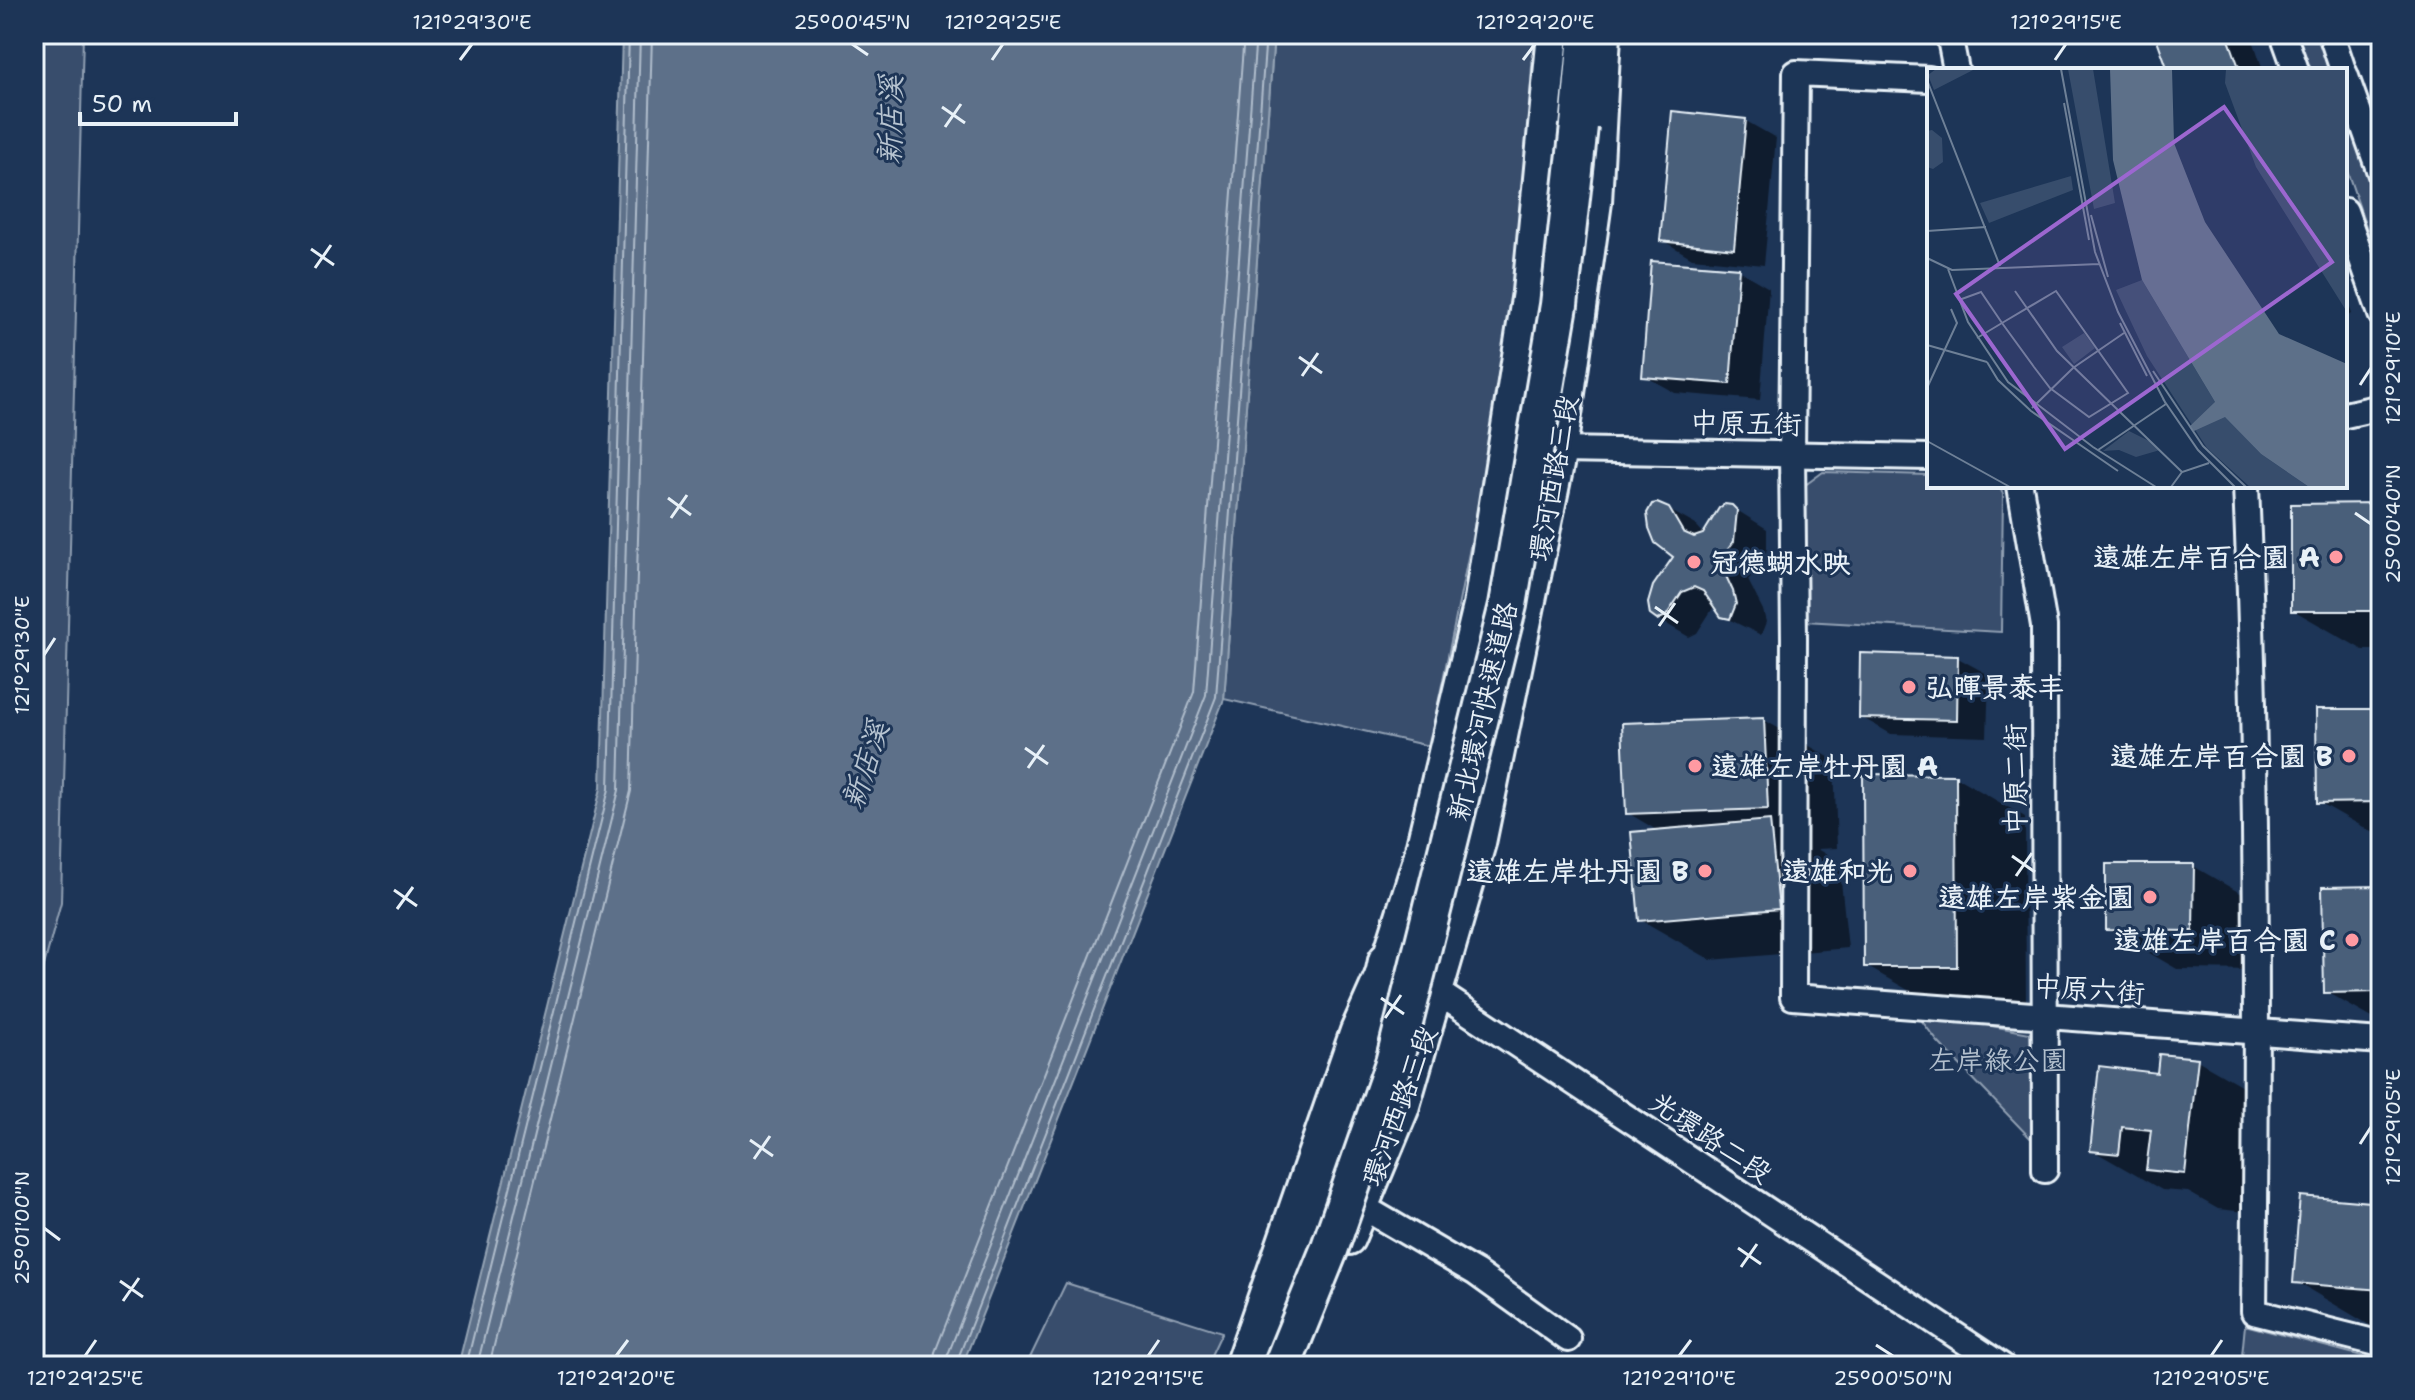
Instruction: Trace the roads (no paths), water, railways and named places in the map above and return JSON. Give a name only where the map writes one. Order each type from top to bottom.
[{"type":"highway","name":"新北環河快速道路","points":[[1282,1366],[1329,1250],[1394,1063],[1508,605],[1559,305],[1587,34]]},
{"type":"highway","points":[[1258,1366],[1274,1329],[1364,1070],[1387,961]]},
{"type":"main road","name":"環河西路三段","points":[[1240,1366],[1356,1031],[1387,961],[1418,862],[1479,606],[1528,292],[1553,34]]},
{"type":"main road","name":"環河西路三段","points":[[1297,1366],[1403,1109],[1480,843],[1561,450],[1596,202],[1605,34]]},
{"type":"street","points":[[1949,34],[1956,68]]},
{"type":"street","points":[[2283,34],[2295,68]]},
{"type":"street","points":[[2331,34],[2343,68]]},
{"type":"street","points":[[1792,453],[1796,73],[1927,79]]},
{"type":"street","points":[[2347,80],[2381,175]]},
{"type":"street","points":[[2347,217],[2381,314]]},
{"type":"street","points":[[2347,415],[2381,407]]},
{"type":"street","name":"中原五街","points":[[1561,450],[1927,457]]},
{"type":"street","name":"中原六街","points":[[1792,453],[1793,997],[2381,1041]]},
{"type":"street","name":"中原二街","points":[[2020,488],[2044,626],[2045,1170]]},
{"type":"street","points":[[2246,488],[2253,633],[2257,1032],[2254,1312],[2381,1344]]},
{"type":"street","name":"光環路二段","points":[[1387,961],[1439,992],[2002,1366]]},
{"type":"street","points":[[1363,1207],[1476,1273],[1568,1339]]},
{"type":"water","name":"新店溪","points":[[622,34],[1274,34],[1224,699],[962,1366],[458,1366],[601,788]]},
{"type":"place","name":"遠雄左岸百合園 A","points":[[2336,557]]},
{"type":"place","name":"冠德蝴水映","points":[[1694,562]]},
{"type":"place","name":"弘暉景泰丰","points":[[1909,687]]},
{"type":"place","name":"遠雄左岸百合園 B","points":[[2349,756]]},
{"type":"place","name":"遠雄左岸牡丹園 A","points":[[1695,766]]},
{"type":"place","name":"遠雄左岸牡丹園 B","points":[[1705,871]]},
{"type":"place","name":"遠雄和光","points":[[1910,871]]},
{"type":"place","name":"遠雄左岸紫金園","points":[[2150,897]]},
{"type":"place","name":"遠雄左岸百合園 C","points":[[2352,940]]},
{"type":"park label","name":"左岸綠公園","points":[[1998,1060]]}]
